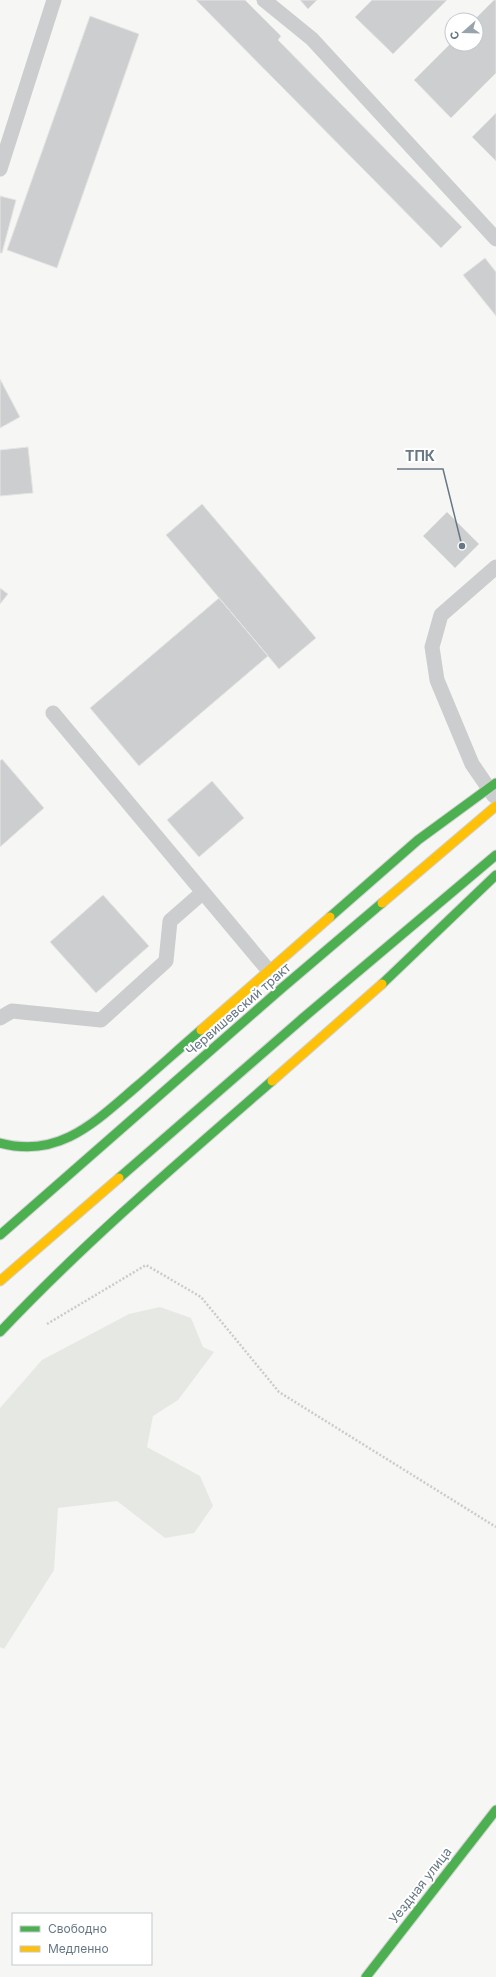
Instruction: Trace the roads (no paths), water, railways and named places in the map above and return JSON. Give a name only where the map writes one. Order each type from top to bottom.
[{"type":"main road","points":[[0,1144],[28,1148],[43,1147],[70,1138],[83,1131],[116,1106],[418,840],[493,790]]},
{"type":"main road","name":"Червишевский тракт","points":[[0,1235],[282,988],[496,806]]},
{"type":"main road","points":[[0,1281],[297,1023],[496,855]]},
{"type":"main road","points":[[0,1332],[24,1306],[127,1208],[324,1037],[450,921],[496,875]]},
{"type":"main road","name":"Уездная улица","points":[[366,1977],[496,1810]]},
{"type":"lane","points":[[0,169],[54,0]]},
{"type":"lane","points":[[264,0],[312,39],[496,239]]},
{"type":"lane","points":[[493,790],[472,764],[437,680],[432,647],[441,615],[496,567]]},
{"type":"lane","points":[[52,713],[202,893],[269,970],[282,988]]},
{"type":"lane","points":[[0,1018],[12,1011],[101,1020],[166,961],[170,921],[202,893]]},
{"type":"place","name":"ТПК","points":[[462,546]]}]
